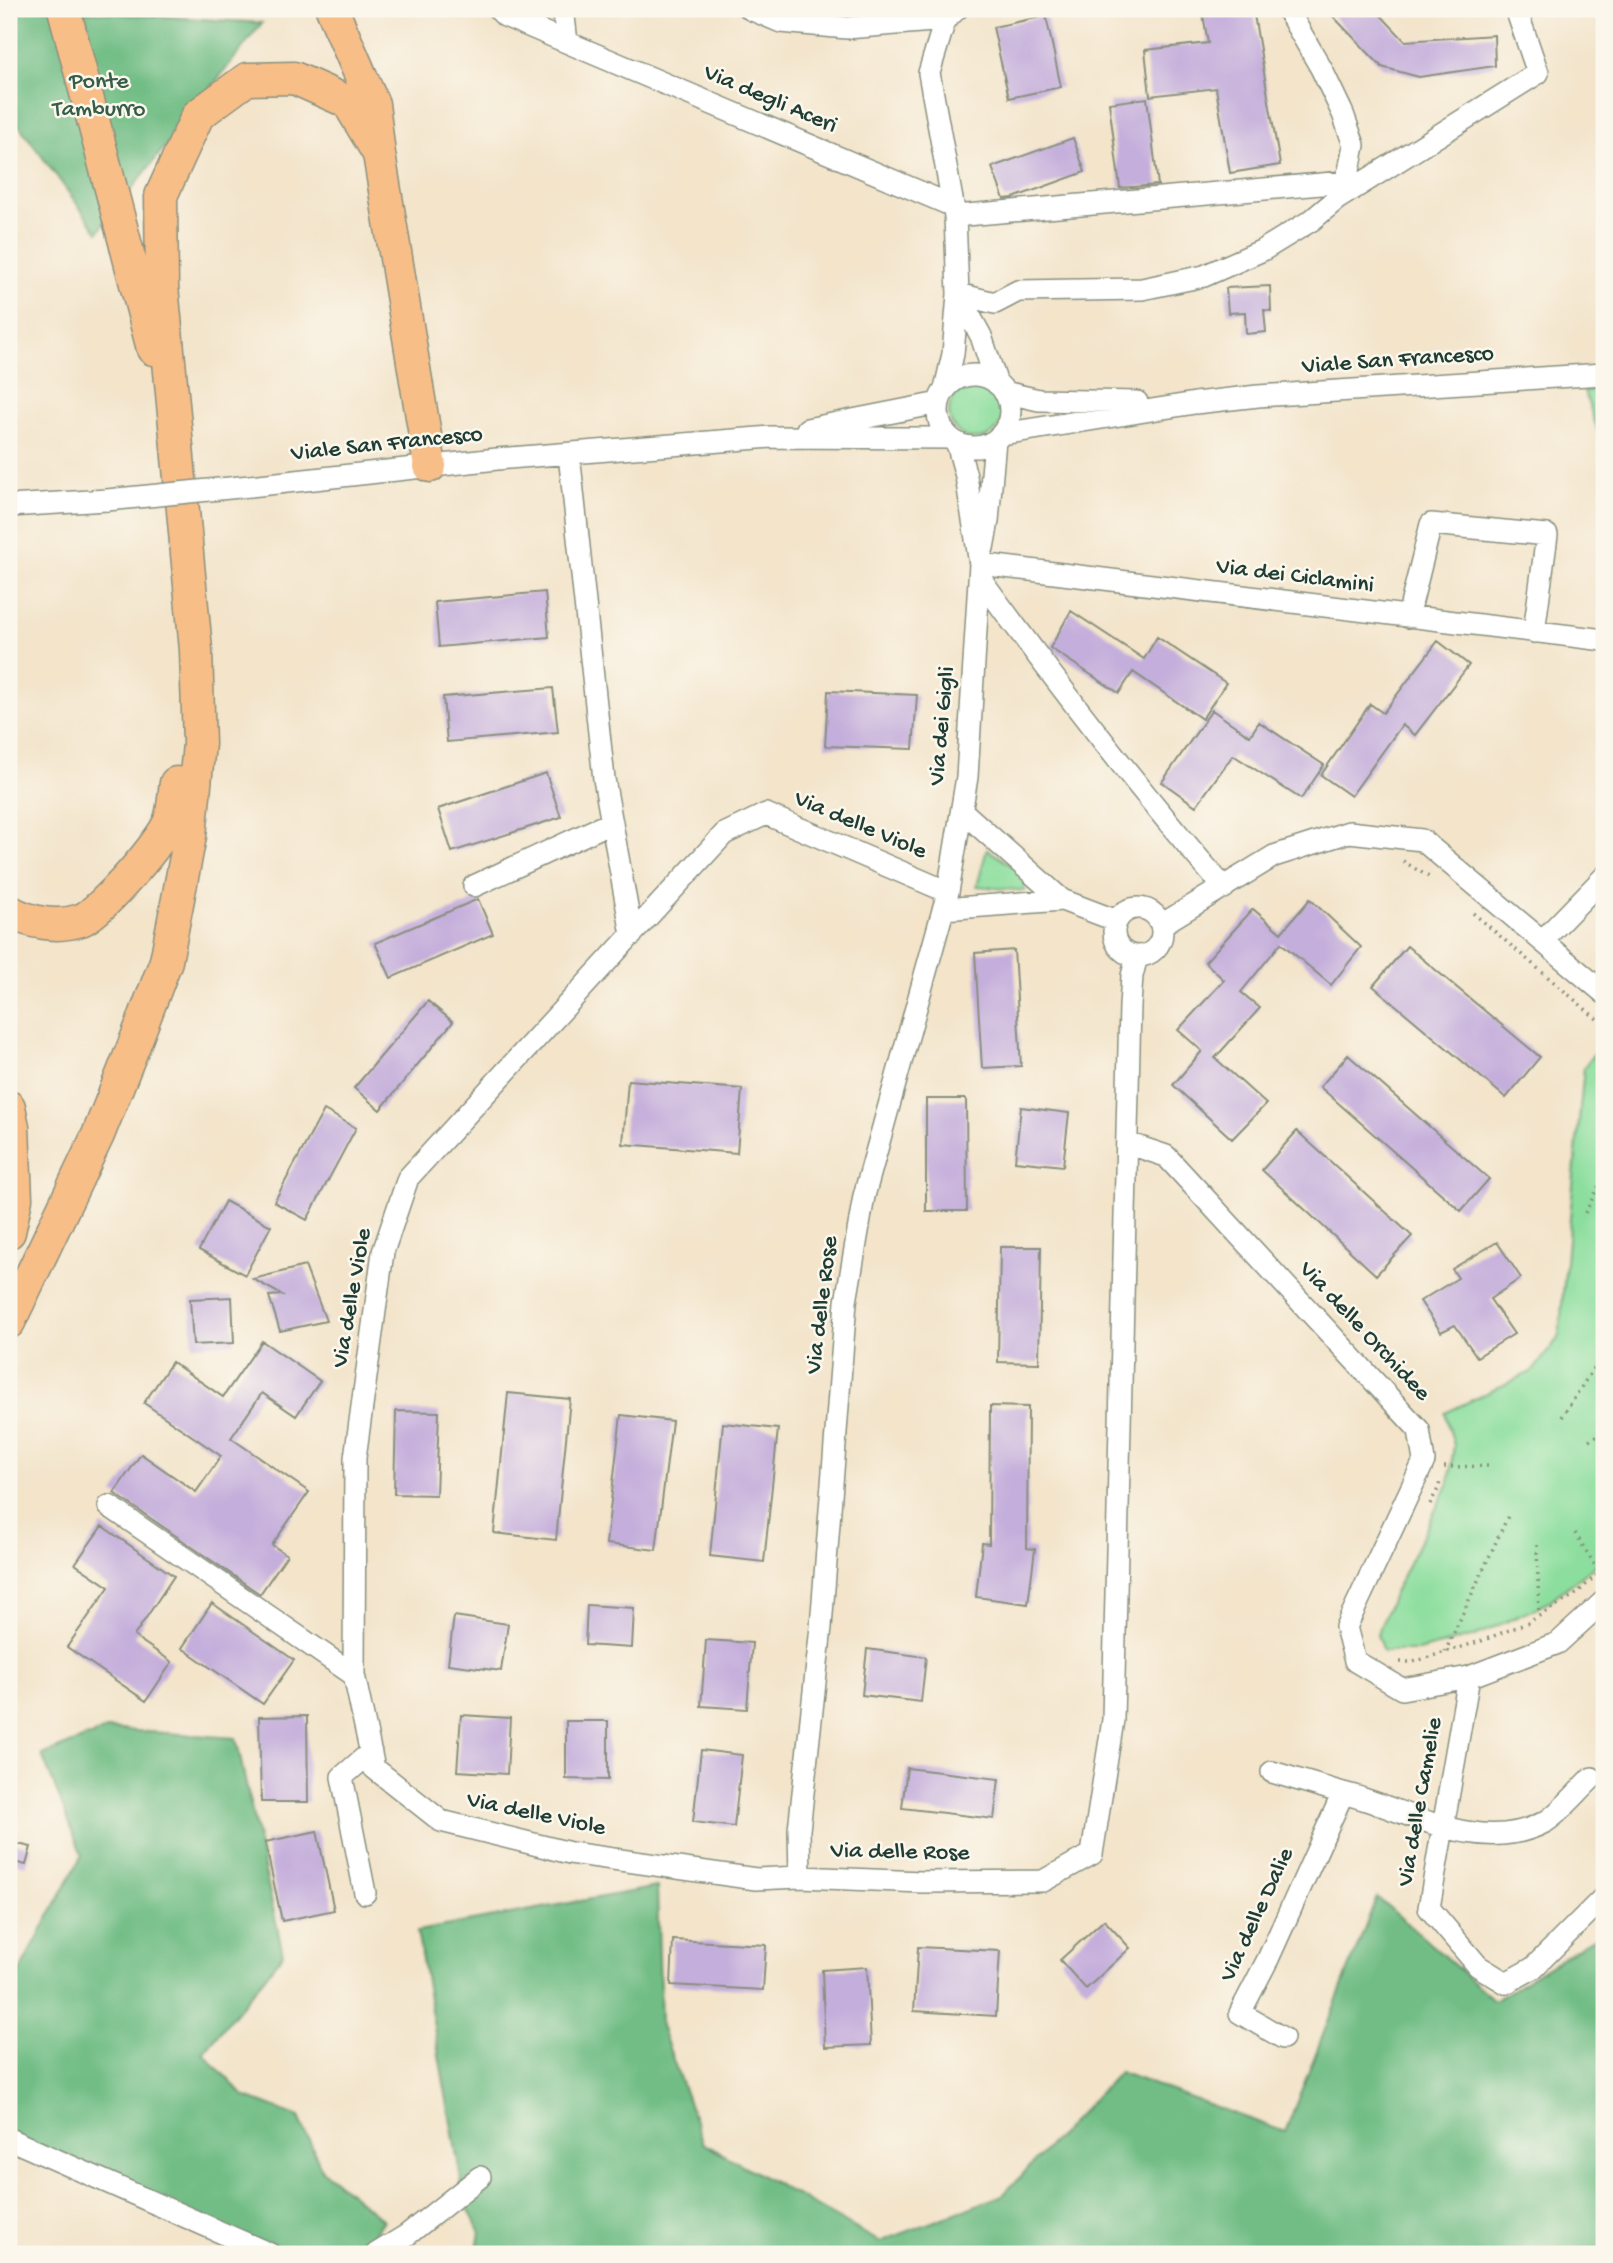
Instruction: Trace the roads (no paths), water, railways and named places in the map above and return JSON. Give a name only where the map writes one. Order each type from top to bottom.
[{"type":"highway","points":[[64,9],[176,436]]},
{"type":"highway","points":[[332,9],[373,104],[430,466]]},
{"type":"highway","points":[[9,1322],[98,1135],[166,961],[190,835],[198,757],[197,650],[162,286],[161,196],[198,115],[247,79],[294,78],[348,102],[379,154]]},
{"type":"highway","points":[[9,911],[26,921],[60,924],[84,919],[137,871],[170,822],[197,650]]},
{"type":"highway","points":[[9,1107],[13,1127],[16,1199],[9,1232]]},
{"type":"street","name":"Via degli Aceri","points":[[498,9],[505,16],[954,211]]},
{"type":"street","points":[[563,9],[567,42]]},
{"type":"street","points":[[750,9],[781,22],[848,28],[951,14],[929,73],[954,211],[958,294],[953,354],[942,396],[940,423],[954,440],[976,447],[999,437],[1008,424],[1009,402],[981,336],[958,294]]},
{"type":"street","points":[[1287,9],[1321,68],[1343,114],[1354,145],[1349,171],[1340,191]]},
{"type":"street","points":[[958,294],[995,303],[1018,291],[1142,289],[1204,276],[1263,250],[1312,220],[1340,191],[1538,73],[1516,9]]},
{"type":"street","points":[[954,211],[1340,191]]},
{"type":"street","name":"Viale San Francesco","points":[[999,437],[1071,428],[1195,403],[1258,396],[1604,374]]},
{"type":"street","points":[[942,396],[962,377],[974,375],[987,378],[1001,388]]},
{"type":"street","name":"Viale San Francesco","points":[[1001,388],[1040,400],[1069,396],[1195,403]]},
{"type":"street","name":"Viale San Francesco","points":[[771,437],[942,396]]},
{"type":"street","points":[[1069,396],[1071,428]]},
{"type":"street","points":[[887,408],[891,444]]},
{"type":"street","name":"Viale San Francesco","points":[[9,506],[107,500],[430,466],[771,437],[891,444],[954,440]]},
{"type":"street","name":"Via dei Gigli","points":[[946,901],[967,777],[980,571],[999,437]]},
{"type":"street","name":"Via dei Gigli","points":[[954,440],[966,475],[980,571]]},
{"type":"street","points":[[569,454],[602,766],[632,935]]},
{"type":"street","points":[[1408,617],[1431,524],[1547,535],[1534,632]]},
{"type":"street","points":[[980,571],[1058,684],[1145,796],[1224,888]]},
{"type":"street","name":"Via dei Ciclamini","points":[[980,571],[1604,640]]},
{"type":"street","points":[[961,811],[1062,900],[1117,921]]},
{"type":"street","name":"Via delle Viole","points":[[800,1877],[756,1879],[570,1853],[440,1821],[374,1768],[354,1675],[355,1458],[383,1252],[408,1178],[724,834],[766,814],[946,901]]},
{"type":"street","points":[[474,886],[612,822]]},
{"type":"street","points":[[1161,925],[1274,856],[1349,832],[1422,840],[1604,993]]},
{"type":"street","points":[[1543,940],[1604,877]]},
{"type":"street","points":[[946,901],[1062,900]]},
{"type":"street","name":"Via delle Rose","points":[[946,901],[864,1196],[846,1301],[821,1627],[799,1830],[800,1877],[922,1882],[1043,1881],[1092,1854],[1113,1720],[1130,1006],[1132,976],[1137,956]]},
{"type":"street","points":[[1136,908],[1152,912],[1161,925],[1161,940],[1157,947],[1152,952],[1137,956],[1129,954],[1118,944],[1115,936],[1117,921],[1129,910],[1136,908]]},
{"type":"street","name":"Via delle Orchidee","points":[[1127,1143],[1166,1156],[1419,1430],[1424,1461],[1346,1627],[1355,1661],[1402,1689],[1469,1677],[1558,1643],[1604,1601]]},
{"type":"street","points":[[109,1506],[354,1675]]},
{"type":"street","name":"Via delle Camelie","points":[[1469,1677],[1429,1908],[1478,1966],[1506,1983],[1533,1968],[1604,1897]]},
{"type":"street","points":[[365,1893],[342,1777],[370,1752]]},
{"type":"street","points":[[1272,1772],[1343,1793],[1443,1828],[1504,1836],[1546,1822],[1592,1777]]},
{"type":"street","name":"Via delle Dalie","points":[[1283,2038],[1240,2013],[1268,1959],[1343,1793]]},
{"type":"street","points":[[9,2139],[270,2254]]},
{"type":"street","points":[[376,2254],[407,2235],[480,2177]]},
{"type":"park label","name":"Ponte Tamburro","points":[[99,96]]}]
